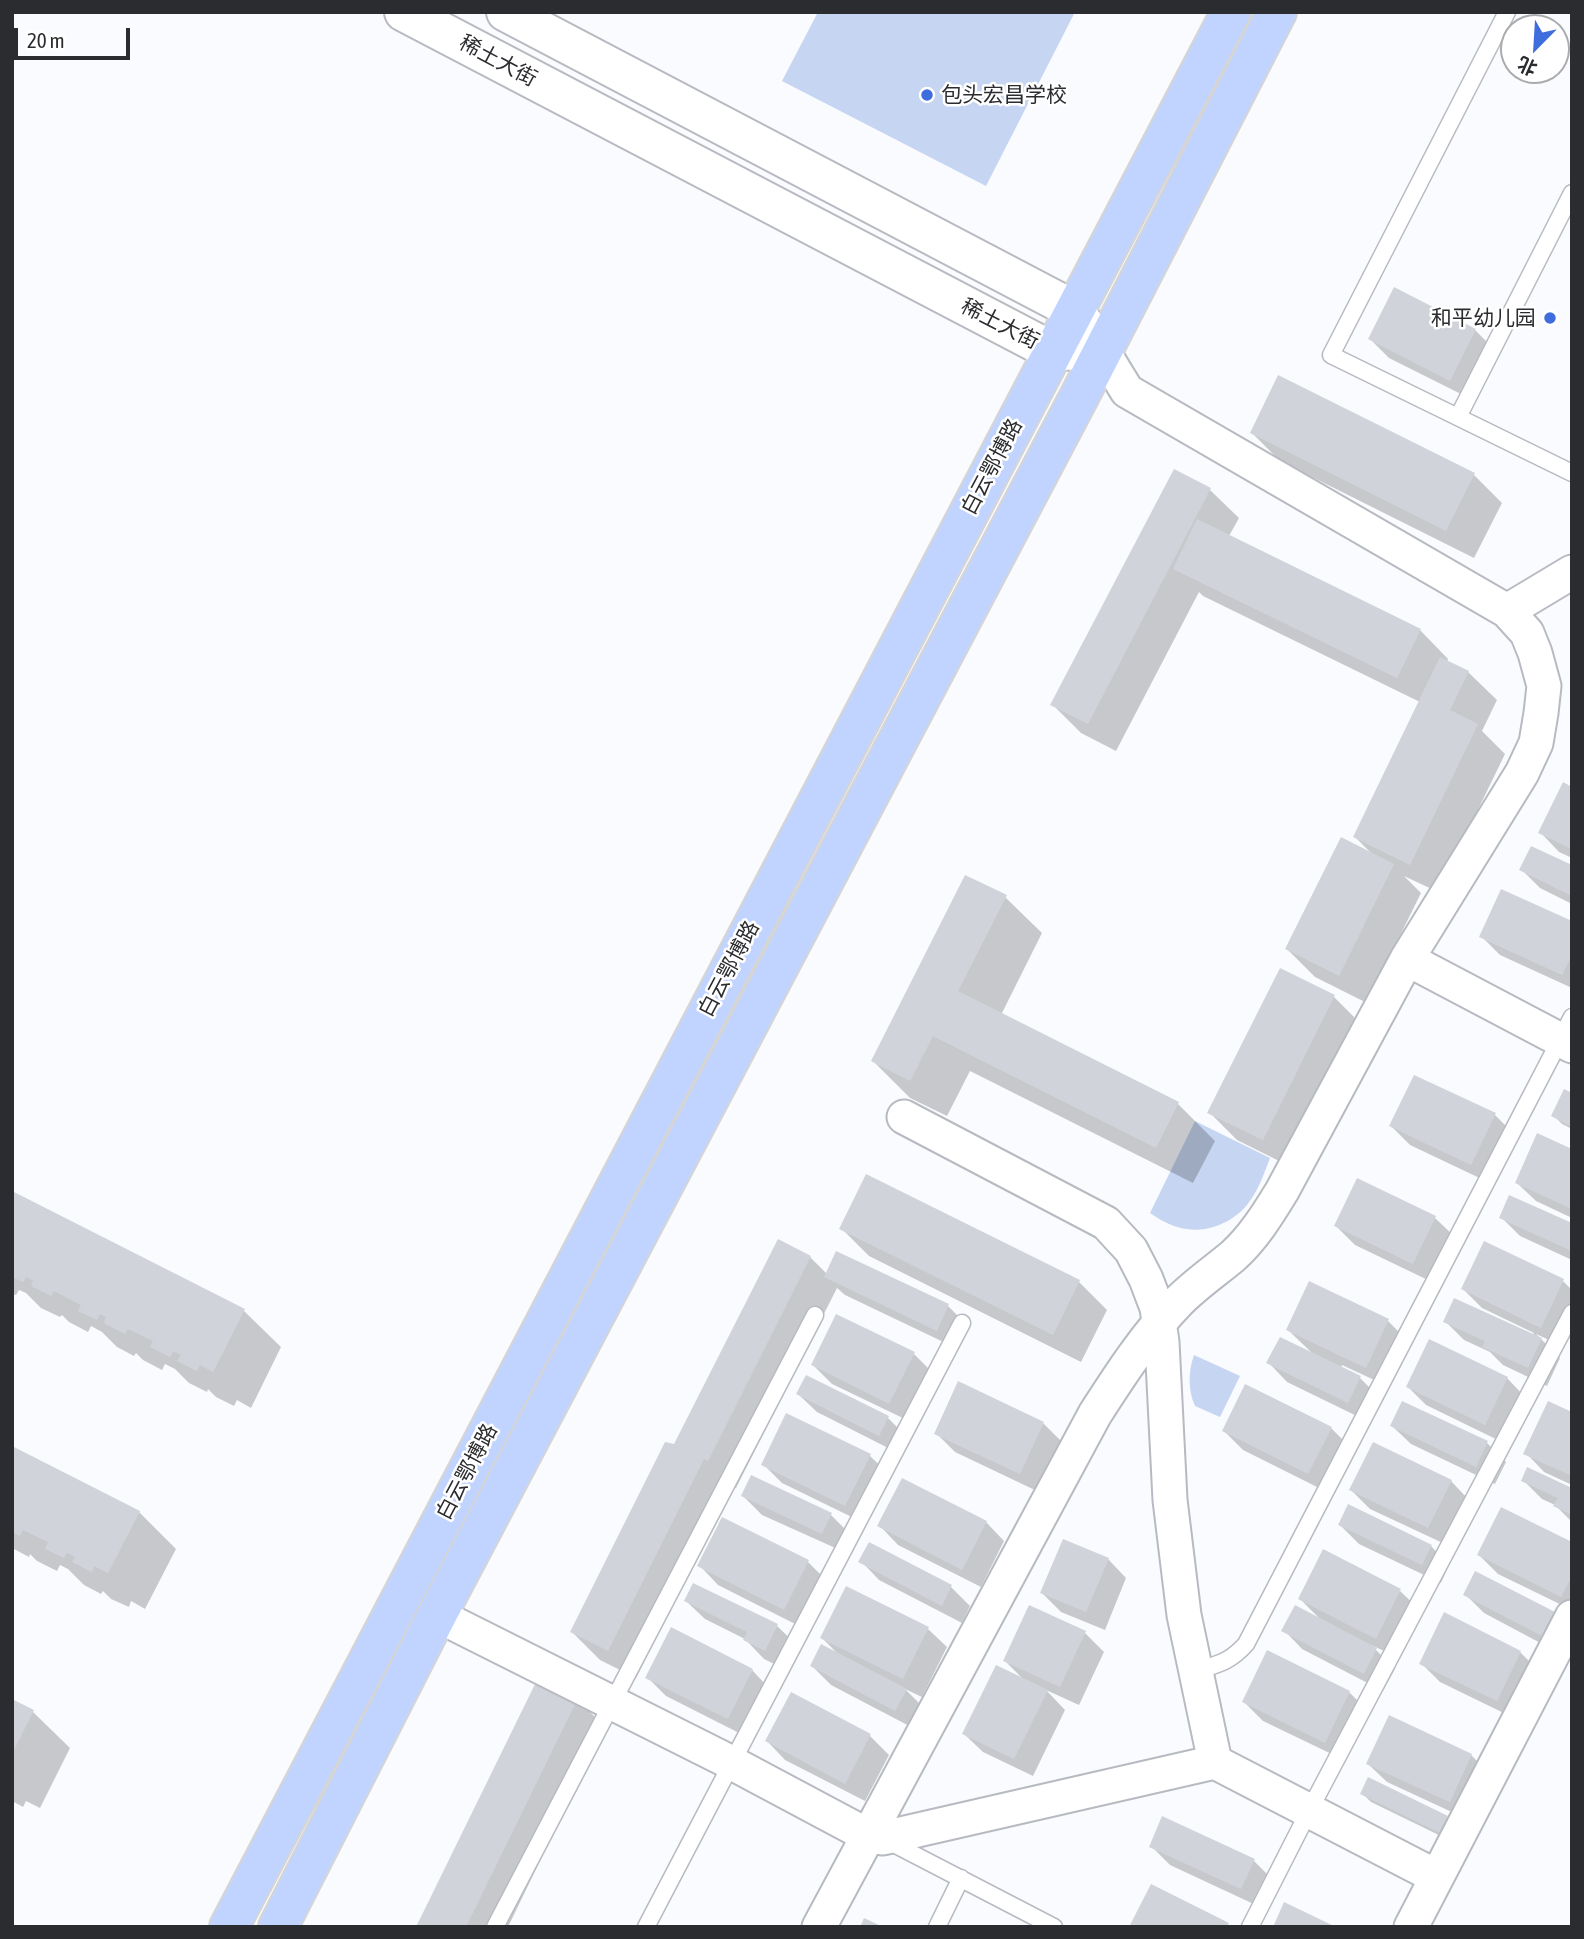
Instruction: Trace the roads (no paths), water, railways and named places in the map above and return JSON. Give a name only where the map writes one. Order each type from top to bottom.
[{"type":"main road","name":"稀土大街","points":[[404,12],[1052,351],[1102,350]]},
{"type":"main road","points":[[506,12],[1074,310],[1102,350]]},
{"type":"main road","name":"白云鄂博路","points":[[229,1927],[1231,12]]},
{"type":"main road","name":"白云鄂博路","points":[[278,1927],[437,1615],[1278,12]]},
{"type":"street","points":[[819,1927],[875,1836],[1095,1414],[1122,1370],[1159,1325],[1197,1283],[1235,1254],[1261,1224],[1282,1191],[1407,959],[1522,774],[1536,743],[1544,686],[1527,634],[1507,611],[1128,391],[1102,350]]},
{"type":"street","points":[[1507,611],[1572,572]]},
{"type":"street","points":[[1407,959],[1568,1034]]},
{"type":"street","points":[[904,1117],[1107,1223],[1131,1250],[1146,1279],[1157,1308],[1162,1342],[1170,1500],[1184,1615],[1215,1762]]},
{"type":"street","points":[[437,1615],[875,1836],[1215,1762],[1437,1877]]},
{"type":"street","points":[[1411,1927],[1572,1617]]},
{"type":"lane","points":[[1507,12],[1331,355],[1572,473]]},
{"type":"lane","points":[[1458,417],[1572,193]]},
{"type":"lane","points":[[1196,1671],[1223,1663],[1235,1656],[1246,1644],[1568,1034]]},
{"type":"lane","points":[[1250,1927],[1572,1313]]},
{"type":"lane","points":[[495,1927],[815,1315]]},
{"type":"lane","points":[[646,1927],[962,1323]]},
{"type":"lane","points":[[875,1836],[1054,1927]]},
{"type":"lane","points":[[937,1927],[961,1878]]},
{"type":"place","name":"包头宏昌学校","points":[[927,95]]},
{"type":"place","name":"和平幼儿园","points":[[1550,318]]}]
